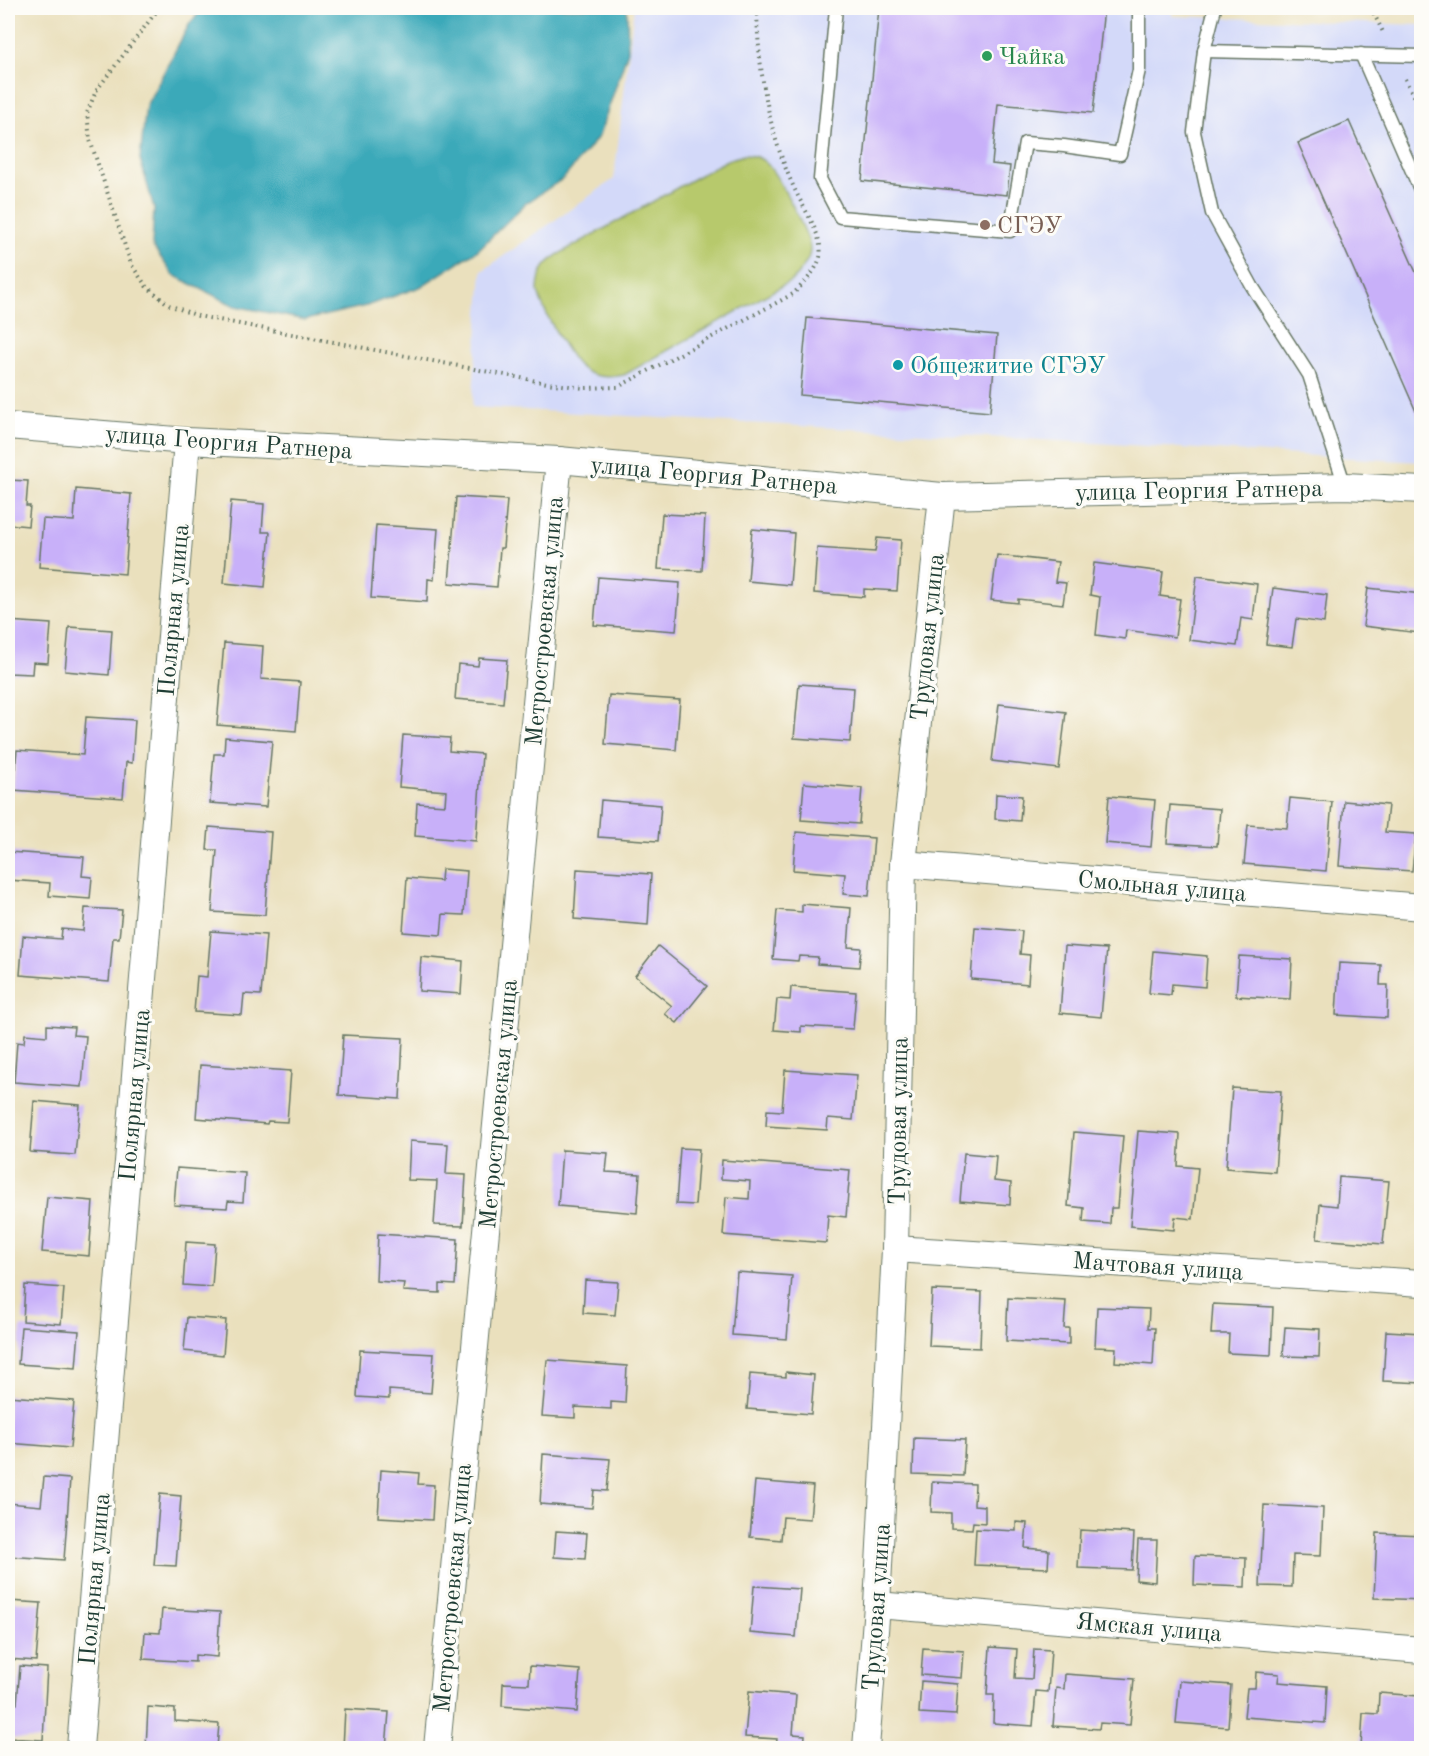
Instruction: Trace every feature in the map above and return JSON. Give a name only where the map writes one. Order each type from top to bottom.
[{"type":"street","name":"улица Георгия Ратнера","points":[[8,426],[188,441],[559,460],[942,496],[1345,486],[1422,490]]},
{"type":"street","name":"Полярная улица","points":[[80,1749],[188,441]]},
{"type":"street","name":"Метростроевская улица","points":[[437,1749],[559,460]]},
{"type":"street","name":"Трудовая улица","points":[[866,1749],[878,1605],[895,1249],[903,864],[942,496]]},
{"type":"street","name":"Смольная улица","points":[[903,864],[1422,907]]},
{"type":"street","name":"Мачтовая улица","points":[[895,1249],[1422,1283]]},
{"type":"street","name":"Ямская улица","points":[[878,1605],[1422,1650]]},
{"type":"lane","points":[[836,8],[820,179],[840,217],[1010,231],[1025,144],[1064,146],[1120,154],[1139,70],[1139,8]]},
{"type":"lane","points":[[1215,8],[1204,51],[1194,132],[1212,213],[1252,286],[1309,375],[1345,486]]},
{"type":"lane","points":[[1204,51],[1422,56]]},
{"type":"lane","points":[[1361,54],[1422,194]]},
{"type":"path","points":[[159,8],[96,92],[87,113],[90,140],[131,264],[146,285],[169,305],[198,316],[584,388],[618,387],[793,294],[810,276],[820,257],[818,237],[794,187],[778,145],[764,95],[757,8]]},
{"type":"shaded area","name":"СГЭУ","points":[[634,8],[1172,8],[1172,16],[1421,25],[1421,462],[472,407],[482,271],[614,179]]},
{"type":"green space","points":[[744,155],[765,162],[784,189],[798,217],[810,248],[807,261],[799,273],[793,280],[624,375],[601,376],[580,367],[562,342],[540,297],[538,290],[541,272],[557,255],[727,160]]},
{"type":"water","points":[[204,8],[627,8],[628,51],[599,136],[564,178],[525,204],[478,250],[420,287],[366,306],[305,320],[235,306],[173,275],[152,245],[154,208],[140,159],[146,106],[190,23]]},
{"type":"building","name":"Чайка","points":[[879,8],[1104,8],[1093,113],[998,104],[992,164],[1010,166],[1007,195],[862,181]]},
{"type":"building","points":[[1349,121],[1422,286],[1422,425],[1298,143]]},
{"type":"building","name":"Общежитие СГЭУ","points":[[807,318],[997,335],[990,412],[800,395]]},
{"type":"building","points":[[8,480],[28,481],[26,506],[30,506],[28,526],[8,524]]},
{"type":"building","points":[[76,489],[131,494],[125,574],[39,567],[43,519],[74,521]]},
{"type":"building","points":[[456,497],[507,500],[497,587],[449,583]]},
{"type":"building","points":[[231,501],[264,504],[262,532],[270,532],[265,587],[224,583]]},
{"type":"building","points":[[662,514],[705,516],[702,571],[658,569]]},
{"type":"building","points":[[376,525],[438,529],[434,580],[428,579],[427,602],[371,598]]},
{"type":"building","points":[[752,529],[794,533],[790,585],[748,581]]},
{"type":"building","points":[[877,538],[901,540],[897,591],[864,589],[864,597],[814,593],[817,548],[875,552]]},
{"type":"building","points":[[997,555],[1058,562],[1055,582],[1066,583],[1063,604],[1018,599],[1018,603],[991,600]]},
{"type":"building","points":[[1094,563],[1163,572],[1160,596],[1180,599],[1175,637],[1126,630],[1125,639],[1096,635],[1100,597],[1090,595]]},
{"type":"building","points":[[1197,576],[1257,584],[1253,620],[1241,618],[1237,646],[1189,640]]},
{"type":"building","points":[[598,577],[680,583],[676,631],[594,625]]},
{"type":"building","points":[[1273,588],[1327,595],[1324,623],[1296,619],[1292,647],[1266,644]]},
{"type":"building","points":[[1368,588],[1422,594],[1419,633],[1363,626]]},
{"type":"building","points":[[8,621],[51,624],[48,663],[33,662],[32,674],[8,673]]},
{"type":"building","points":[[69,627],[112,630],[109,675],[65,671]]},
{"type":"building","points":[[224,643],[263,646],[261,679],[300,682],[296,731],[217,725]]},
{"type":"building","points":[[479,658],[507,660],[503,703],[455,699],[458,664],[478,666]]},
{"type":"building","points":[[799,684],[854,688],[850,742],[794,738]]},
{"type":"building","points":[[609,695],[680,700],[676,750],[605,744]]},
{"type":"building","points":[[999,704],[1066,712],[1059,769],[992,761]]},
{"type":"building","points":[[86,717],[135,720],[132,763],[126,762],[123,798],[13,790],[17,750],[83,755]]},
{"type":"building","points":[[403,735],[450,738],[449,751],[482,754],[476,841],[415,836],[417,803],[445,805],[446,791],[399,787]]},
{"type":"building","points":[[225,737],[272,741],[266,807],[210,803],[214,754],[224,754]]},
{"type":"building","points":[[804,783],[862,788],[859,824],[801,820]]},
{"type":"building","points":[[996,794],[1022,796],[1020,821],[995,819]]},
{"type":"building","points":[[1109,796],[1155,800],[1151,847],[1105,843]]},
{"type":"building","points":[[1290,798],[1332,802],[1326,871],[1244,864],[1248,825],[1287,828]]},
{"type":"building","points":[[601,800],[661,805],[658,841],[598,837]]},
{"type":"building","points":[[1344,801],[1388,805],[1385,832],[1416,834],[1412,871],[1339,866]]},
{"type":"building","points":[[1170,805],[1220,809],[1217,846],[1167,843]]},
{"type":"building","points":[[209,827],[271,832],[265,915],[212,912],[217,850],[207,850]]},
{"type":"building","points":[[796,832],[874,838],[869,896],[843,894],[845,874],[793,870]]},
{"type":"building","points":[[8,852],[84,857],[82,876],[92,877],[90,899],[49,896],[50,883],[8,880]]},
{"type":"building","points":[[442,869],[467,871],[464,915],[443,914],[441,935],[403,932],[407,878],[441,881]]},
{"type":"building","points":[[577,869],[651,874],[648,925],[574,919]]},
{"type":"building","points":[[802,904],[851,908],[848,947],[861,948],[859,967],[817,964],[818,957],[799,956],[798,961],[773,959],[777,910],[802,912]]},
{"type":"building","points":[[85,908],[122,910],[119,938],[113,938],[109,982],[20,975],[23,936],[61,939],[62,929],[83,931]]},
{"type":"building","points":[[975,927],[1022,931],[1020,954],[1030,955],[1028,984],[971,979]]},
{"type":"building","points":[[211,931],[266,935],[261,995],[244,994],[242,1015],[194,1012],[197,976],[207,977]]},
{"type":"building","points":[[658,946],[707,986],[677,1023],[665,1014],[672,1006],[635,976]]},
{"type":"building","points":[[1065,946],[1107,949],[1101,1017],[1060,1013]]},
{"type":"building","points":[[1153,951],[1207,956],[1205,987],[1172,984],[1171,995],[1149,993]]},
{"type":"building","points":[[1239,956],[1292,959],[1290,999],[1236,996]]},
{"type":"building","points":[[421,957],[463,961],[461,994],[419,991]]},
{"type":"building","points":[[1339,963],[1381,965],[1380,985],[1388,985],[1387,1018],[1336,1015]]},
{"type":"building","points":[[791,987],[856,992],[853,1029],[801,1026],[801,1032],[774,1030],[777,999],[790,1000]]},
{"type":"building","points":[[47,1025],[74,1027],[73,1035],[86,1036],[82,1087],[14,1082],[17,1042],[24,1043],[25,1034],[47,1036]]},
{"type":"building","points":[[343,1035],[403,1038],[400,1099],[339,1095]]},
{"type":"building","points":[[200,1065],[291,1071],[287,1122],[268,1121],[267,1124],[196,1118]]},
{"type":"building","points":[[785,1070],[857,1075],[853,1120],[828,1118],[827,1130],[766,1126],[767,1110],[782,1111]]},
{"type":"building","points":[[1232,1088],[1281,1091],[1275,1172],[1226,1168]]},
{"type":"building","points":[[34,1101],[80,1105],[75,1155],[30,1152]]},
{"type":"building","points":[[1138,1131],[1180,1134],[1178,1166],[1198,1168],[1193,1219],[1175,1217],[1174,1230],[1130,1226]]},
{"type":"building","points":[[1074,1132],[1123,1136],[1117,1208],[1111,1208],[1110,1224],[1083,1222],[1084,1208],[1068,1206]]},
{"type":"building","points":[[410,1141],[448,1144],[446,1174],[466,1175],[463,1226],[434,1225],[437,1181],[408,1180]]},
{"type":"building","points":[[680,1148],[699,1149],[695,1205],[676,1204]]},
{"type":"building","points":[[562,1150],[608,1153],[606,1172],[640,1174],[637,1213],[558,1206]]},
{"type":"building","points":[[964,1153],[996,1156],[994,1181],[1011,1183],[1010,1205],[960,1201]]},
{"type":"building","points":[[722,1160],[850,1170],[846,1217],[828,1215],[826,1243],[723,1235],[726,1197],[749,1199],[750,1181],[721,1179]]},
{"type":"building","points":[[177,1168],[245,1173],[243,1202],[228,1201],[227,1208],[174,1205]]},
{"type":"building","points":[[1339,1177],[1389,1181],[1383,1244],[1317,1239],[1320,1204],[1337,1206]]},
{"type":"building","points":[[47,1197],[93,1201],[89,1256],[42,1252]]},
{"type":"building","points":[[8,1233],[11,1233],[9,1256],[8,1256]]},
{"type":"building","points":[[378,1234],[458,1239],[455,1285],[440,1284],[440,1293],[403,1291],[404,1283],[376,1281]]},
{"type":"building","points":[[186,1242],[215,1244],[212,1287],[183,1285]]},
{"type":"building","points":[[737,1272],[792,1276],[787,1339],[732,1335]]},
{"type":"building","points":[[585,1280],[618,1282],[615,1315],[583,1313]]},
{"type":"building","points":[[25,1285],[64,1288],[61,1324],[23,1321]]},
{"type":"building","points":[[932,1290],[982,1292],[980,1348],[929,1346]]},
{"type":"building","points":[[1008,1298],[1066,1301],[1064,1328],[1069,1328],[1069,1344],[1006,1341]]},
{"type":"building","points":[[1213,1304],[1273,1307],[1271,1355],[1228,1353],[1229,1334],[1211,1334]]},
{"type":"building","points":[[1097,1307],[1149,1309],[1148,1328],[1155,1328],[1153,1365],[1115,1362],[1116,1348],[1095,1347]]},
{"type":"building","points":[[187,1317],[226,1320],[223,1355],[184,1351]]},
{"type":"building","points":[[21,1327],[79,1331],[76,1368],[18,1364]]},
{"type":"building","points":[[1285,1327],[1320,1329],[1319,1357],[1283,1356]]},
{"type":"building","points":[[1386,1331],[1422,1333],[1422,1383],[1383,1381]]},
{"type":"building","points":[[360,1350],[434,1354],[431,1393],[389,1390],[389,1399],[357,1397]]},
{"type":"building","points":[[547,1360],[627,1366],[625,1403],[611,1402],[611,1409],[575,1407],[575,1418],[542,1416]]},
{"type":"building","points":[[786,1372],[814,1375],[811,1414],[747,1409],[750,1374],[786,1377]]},
{"type":"building","points":[[8,1396],[74,1401],[70,1448],[8,1443]]},
{"type":"building","points":[[914,1438],[965,1440],[963,1476],[913,1474]]},
{"type":"building","points":[[543,1454],[610,1459],[607,1491],[594,1490],[592,1508],[540,1504]]},
{"type":"building","points":[[381,1470],[419,1473],[418,1484],[434,1485],[432,1520],[378,1517]]},
{"type":"building","points":[[44,1477],[70,1479],[64,1560],[8,1556],[8,1503],[41,1506]]},
{"type":"building","points":[[755,1481],[813,1486],[810,1519],[783,1517],[781,1540],[750,1537]]},
{"type":"building","points":[[932,1482],[975,1484],[974,1505],[985,1506],[985,1523],[973,1522],[972,1529],[951,1528],[951,1513],[931,1512]]},
{"type":"building","points":[[160,1494],[181,1496],[176,1566],[154,1565]]},
{"type":"building","points":[[1264,1505],[1323,1508],[1321,1556],[1293,1555],[1292,1587],[1260,1586]]},
{"type":"building","points":[[1016,1522],[1027,1523],[1025,1548],[1049,1550],[1048,1568],[974,1565],[976,1529],[1016,1531]]},
{"type":"building","points":[[1080,1530],[1134,1533],[1132,1570],[1078,1568]]},
{"type":"building","points":[[556,1531],[587,1533],[585,1559],[554,1557]]},
{"type":"building","points":[[1377,1533],[1422,1535],[1422,1600],[1374,1598]]},
{"type":"building","points":[[1138,1540],[1157,1540],[1155,1582],[1136,1580]]},
{"type":"building","points":[[1195,1556],[1246,1558],[1245,1587],[1194,1585]]},
{"type":"building","points":[[754,1586],[800,1589],[796,1637],[750,1633]]},
{"type":"building","points":[[8,1601],[41,1603],[36,1661],[8,1659]]},
{"type":"building","points":[[162,1609],[220,1612],[217,1657],[195,1655],[195,1662],[143,1659],[145,1632],[160,1633]]},
{"type":"building","points":[[990,1647],[1017,1649],[1015,1678],[1032,1679],[1034,1649],[1051,1650],[1048,1692],[1036,1691],[1033,1726],[993,1723],[994,1695],[987,1695]]},
{"type":"building","points":[[923,1648],[964,1651],[962,1678],[921,1675]]},
{"type":"building","points":[[20,1666],[47,1668],[43,1740],[8,1738],[8,1703],[17,1704]]},
{"type":"building","points":[[530,1666],[580,1670],[577,1712],[502,1706],[503,1683],[529,1684]]},
{"type":"building","points":[[1256,1672],[1279,1674],[1278,1682],[1327,1686],[1325,1723],[1244,1717],[1247,1688],[1255,1688]]},
{"type":"building","points":[[1065,1674],[1134,1679],[1130,1725],[1100,1723],[1099,1729],[1053,1726],[1056,1688],[1064,1689]]},
{"type":"building","points":[[921,1681],[958,1684],[956,1715],[919,1713]]},
{"type":"building","points":[[1180,1681],[1231,1685],[1228,1727],[1176,1723]]},
{"type":"building","points":[[749,1691],[796,1695],[793,1734],[805,1735],[804,1748],[776,1748],[777,1739],[745,1737]]},
{"type":"building","points":[[1379,1693],[1419,1696],[1415,1748],[1361,1748],[1363,1713],[1378,1714]]},
{"type":"building","points":[[148,1707],[175,1709],[175,1721],[219,1724],[217,1748],[146,1748]]},
{"type":"building","points":[[345,1709],[389,1712],[386,1748],[343,1748]]},
{"type":"building","points":[[315,1745],[339,1747],[339,1748],[315,1748]]},
{"type":"place","name":"Чайка","points":[[987,56]]},
{"type":"place","name":"СГЭУ","points":[[985,225]]},
{"type":"place","name":"Общежитие СГЭУ","points":[[898,365]]}]
